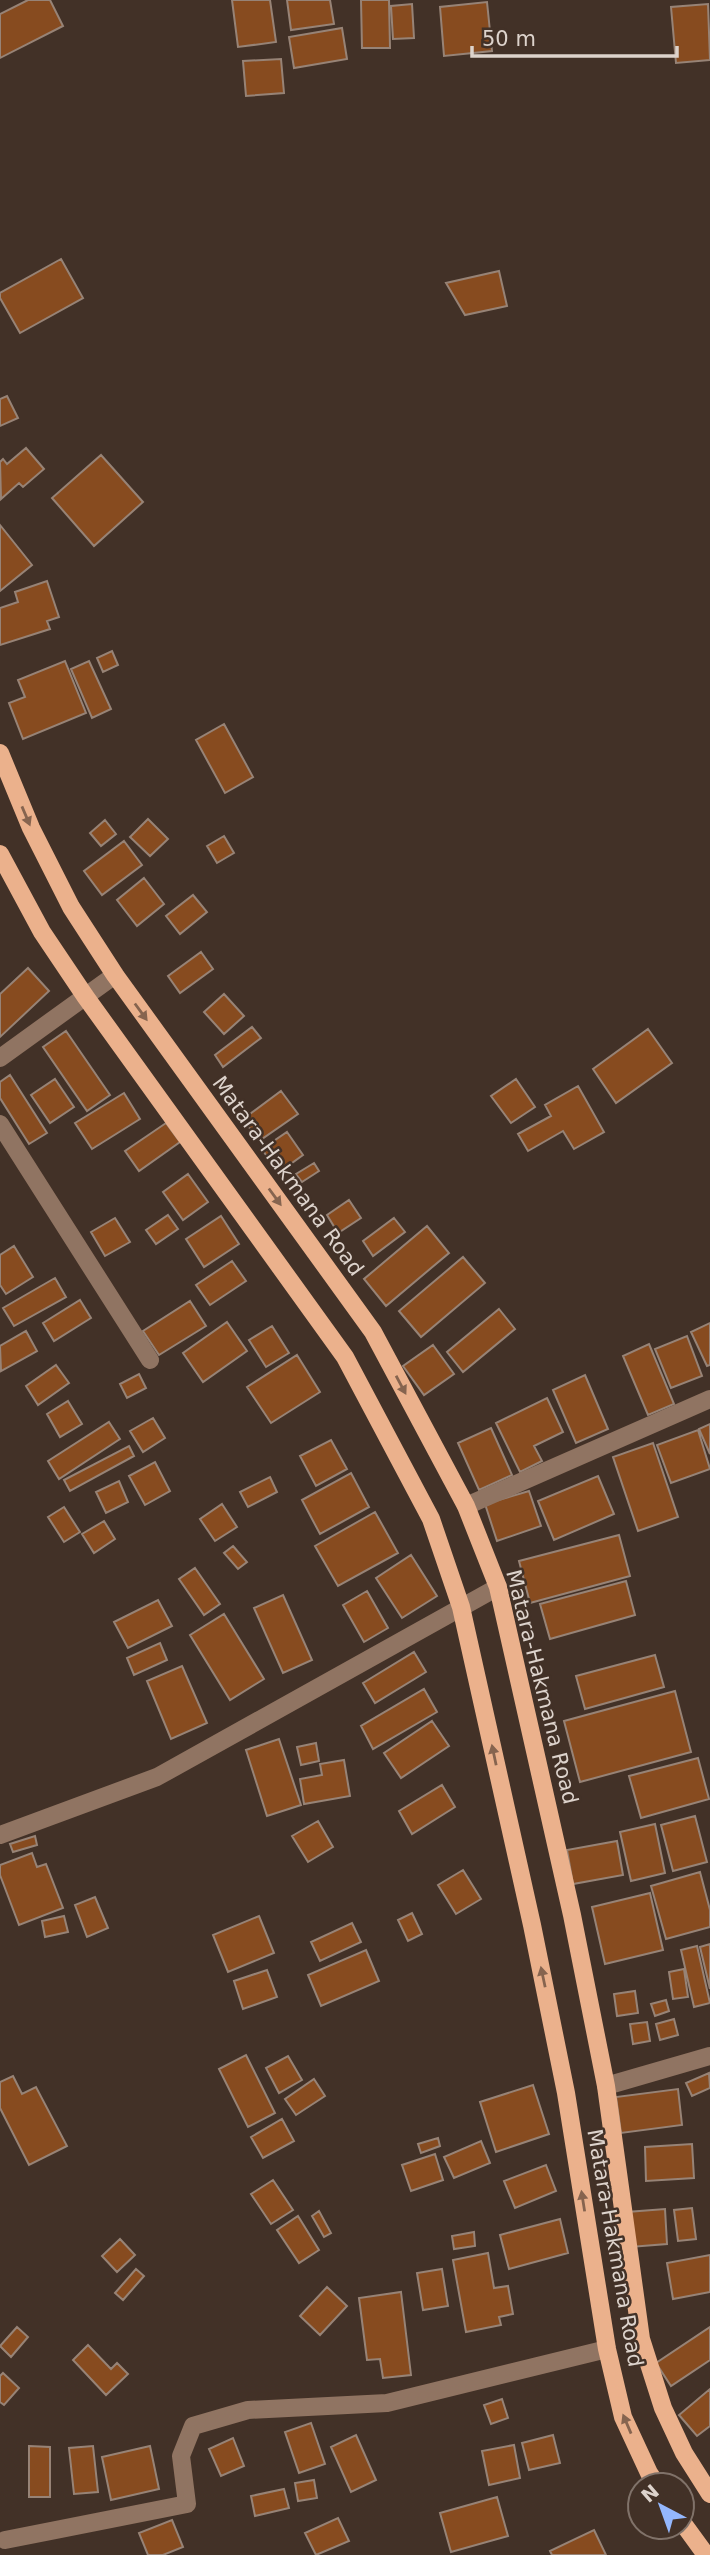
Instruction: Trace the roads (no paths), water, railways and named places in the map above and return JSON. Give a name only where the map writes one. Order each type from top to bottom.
[{"type":"main road","name":"Matara-Hakmana Road","points":[[0,753],[31,828],[71,906],[114,975],[373,1332],[466,1506],[498,1587],[572,1915],[606,2086],[641,2339],[668,2419],[684,2453],[710,2494]]},
{"type":"main road","name":"Matara-Hakmana Road","points":[[0,854],[42,932],[85,996],[345,1357],[431,1519],[461,1607],[532,1925],[566,2094],[607,2349],[623,2417],[648,2471]]},
{"type":"street","points":[[0,1058],[114,975]]},
{"type":"street","points":[[0,1124],[150,1360]]},
{"type":"street","points":[[466,1506],[710,1399]]},
{"type":"street","points":[[0,1835],[156,1777],[498,1587]]},
{"type":"street","points":[[606,2086],[710,2056]]},
{"type":"street","points":[[5,2540],[187,2504],[181,2456],[193,2426],[248,2410],[387,2403],[607,2349]]}]
